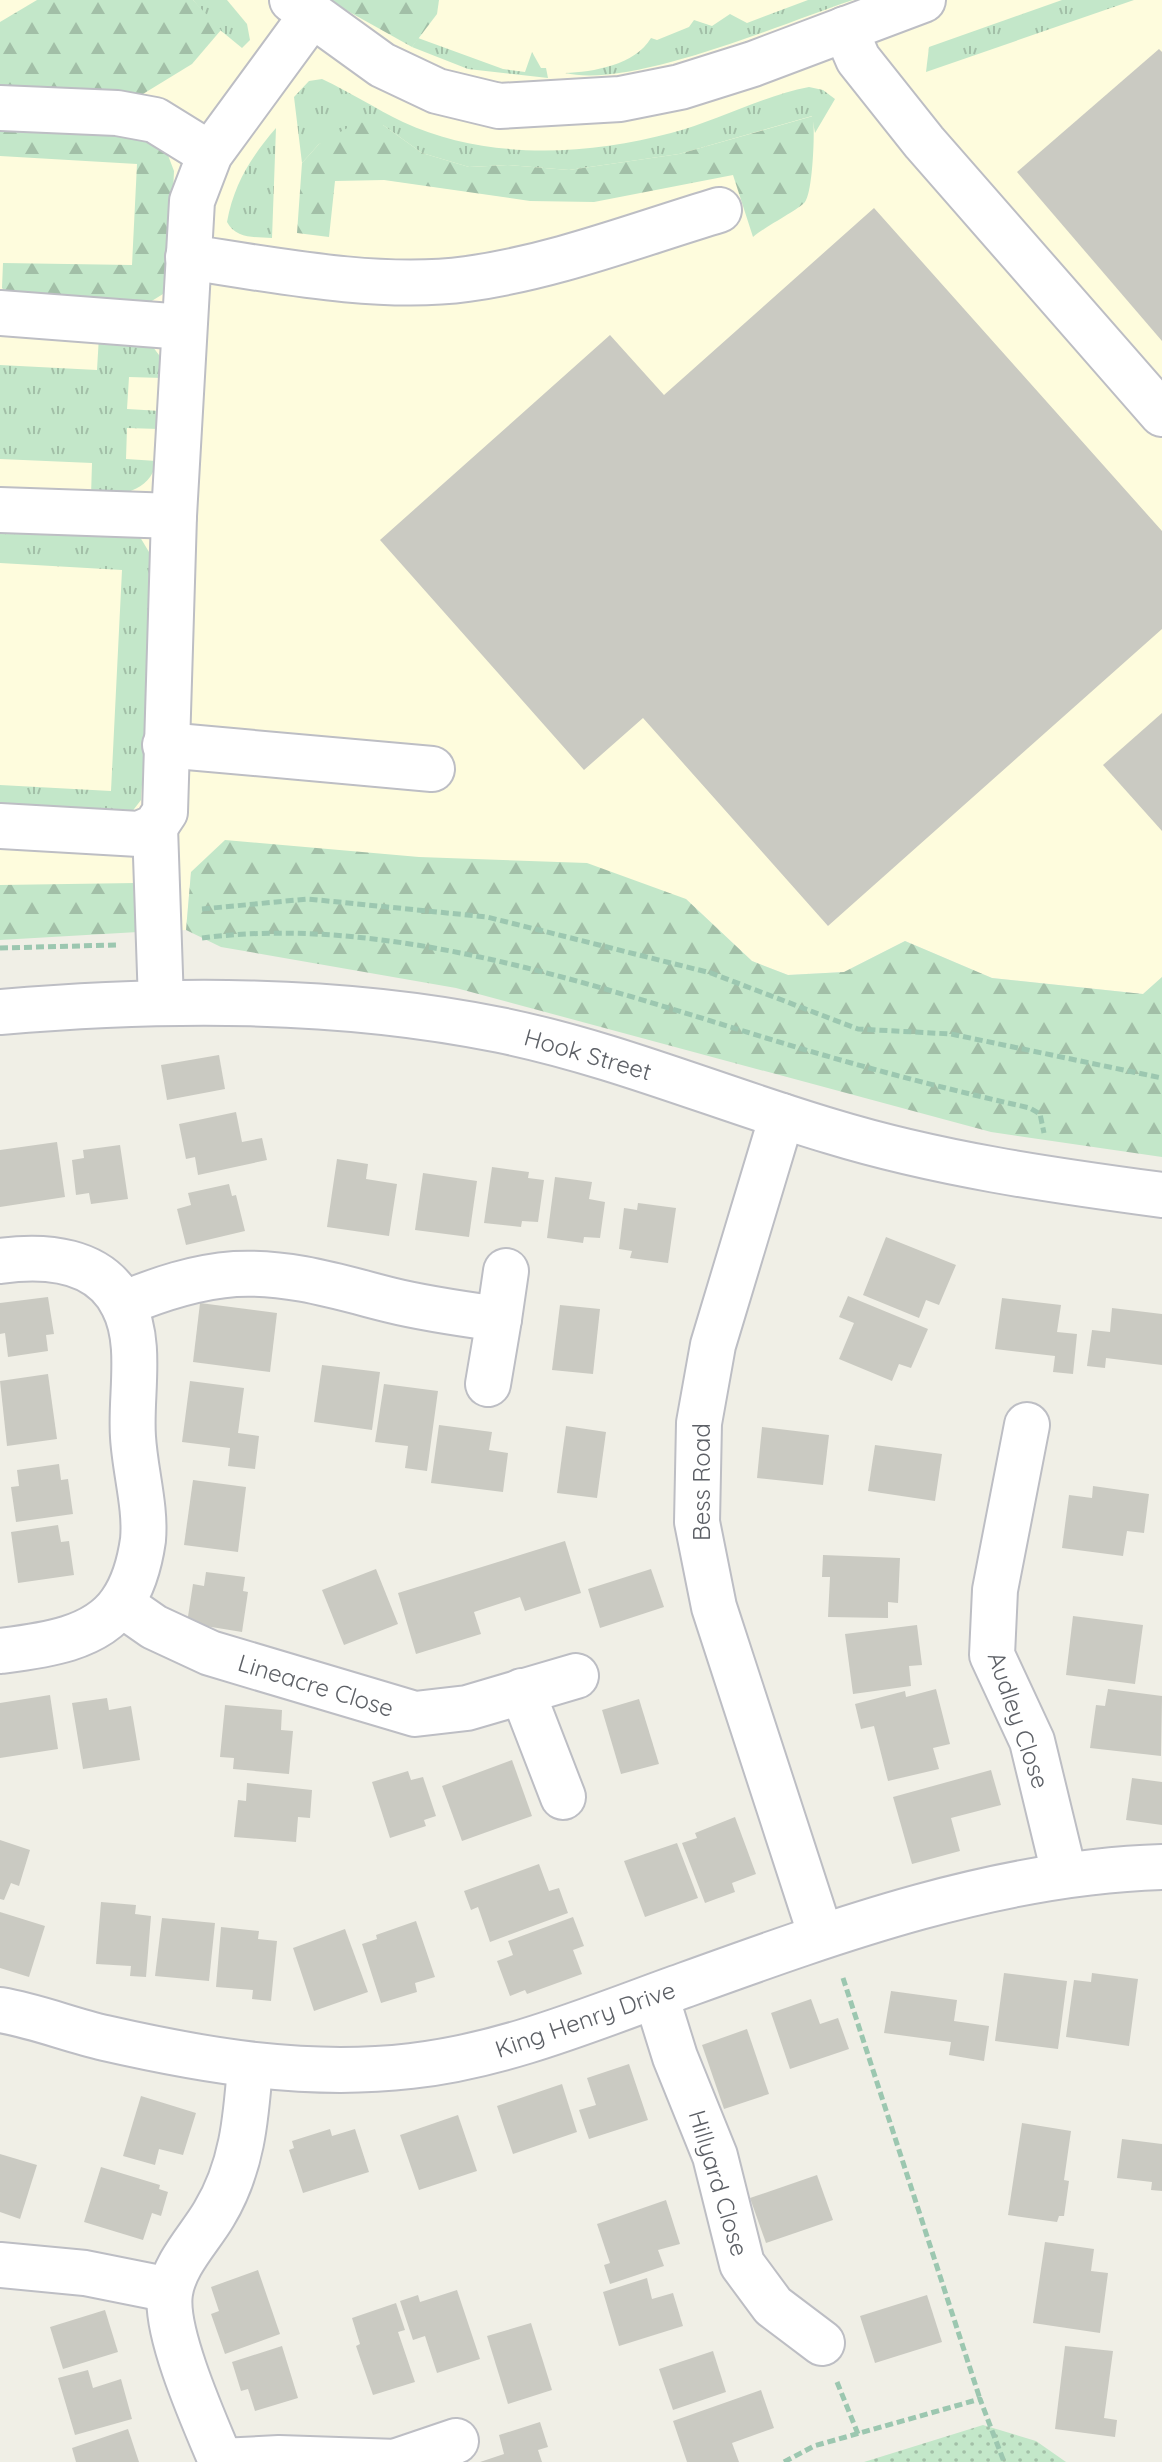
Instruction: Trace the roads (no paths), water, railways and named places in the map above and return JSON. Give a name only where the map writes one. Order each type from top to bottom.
[{"type":"street","points":[[0,826],[139,834],[155,827],[165,812],[174,516],[192,201],[210,154],[302,8],[382,65],[437,91],[499,106],[620,99],[680,87],[923,0]]},
{"type":"street","points":[[845,29],[858,59],[924,142],[1162,414]]},
{"type":"street","points":[[0,108],[117,113],[155,120],[210,154]]},
{"type":"street","points":[[188,257],[299,274],[375,280],[466,279],[597,251],[719,210]]},
{"type":"street","points":[[0,313],[184,327]]},
{"type":"street","points":[[0,510],[174,516]]},
{"type":"street","points":[[165,745],[432,769]]},
{"type":"street","points":[[155,827],[161,1003]]},
{"type":"street","name":"Hook Street","points":[[0,1012],[161,1003],[363,1010],[486,1027],[618,1060],[782,1116],[928,1157],[1162,1195]]},
{"type":"street","name":"Bess Road","points":[[782,1116],[713,1345],[699,1423],[697,1522],[714,1607],[825,1935]]},
{"type":"street","points":[[0,1261],[45,1258],[72,1263],[104,1282],[123,1304],[131,1330],[132,1436],[143,1539],[135,1575],[121,1604],[98,1625],[69,1638],[0,1651]]},
{"type":"street","points":[[488,1384],[506,1271]]},
{"type":"street","points":[[123,1304],[182,1282],[248,1275],[309,1279],[393,1301],[499,1319]]},
{"type":"street","name":"Audley Close","points":[[1027,1425],[995,1590],[992,1655],[1032,1741],[1064,1873]]},
{"type":"street","name":"Lineacre Close","points":[[121,1604],[154,1627],[210,1653],[268,1668],[390,1709],[435,1713],[467,1708],[576,1676]]},
{"type":"street","points":[[522,1691],[563,1797]]},
{"type":"street","name":"King Henry Drive","points":[[0,2010],[103,2037],[250,2067],[356,2069],[462,2059],[525,2042],[825,1935],[1064,1873],[1162,1867]]},
{"type":"street","name":"Hillyard Close","points":[[656,1996],[675,2057],[715,2156],[742,2264],[773,2306],[822,2343]]},
{"type":"street","points":[[250,2067],[246,2125],[235,2168],[215,2212],[182,2264],[170,2290],[172,2327],[221,2462],[279,2458],[398,2461],[456,2441]]},
{"type":"street","points":[[0,2265],[85,2273],[170,2290]]}]
